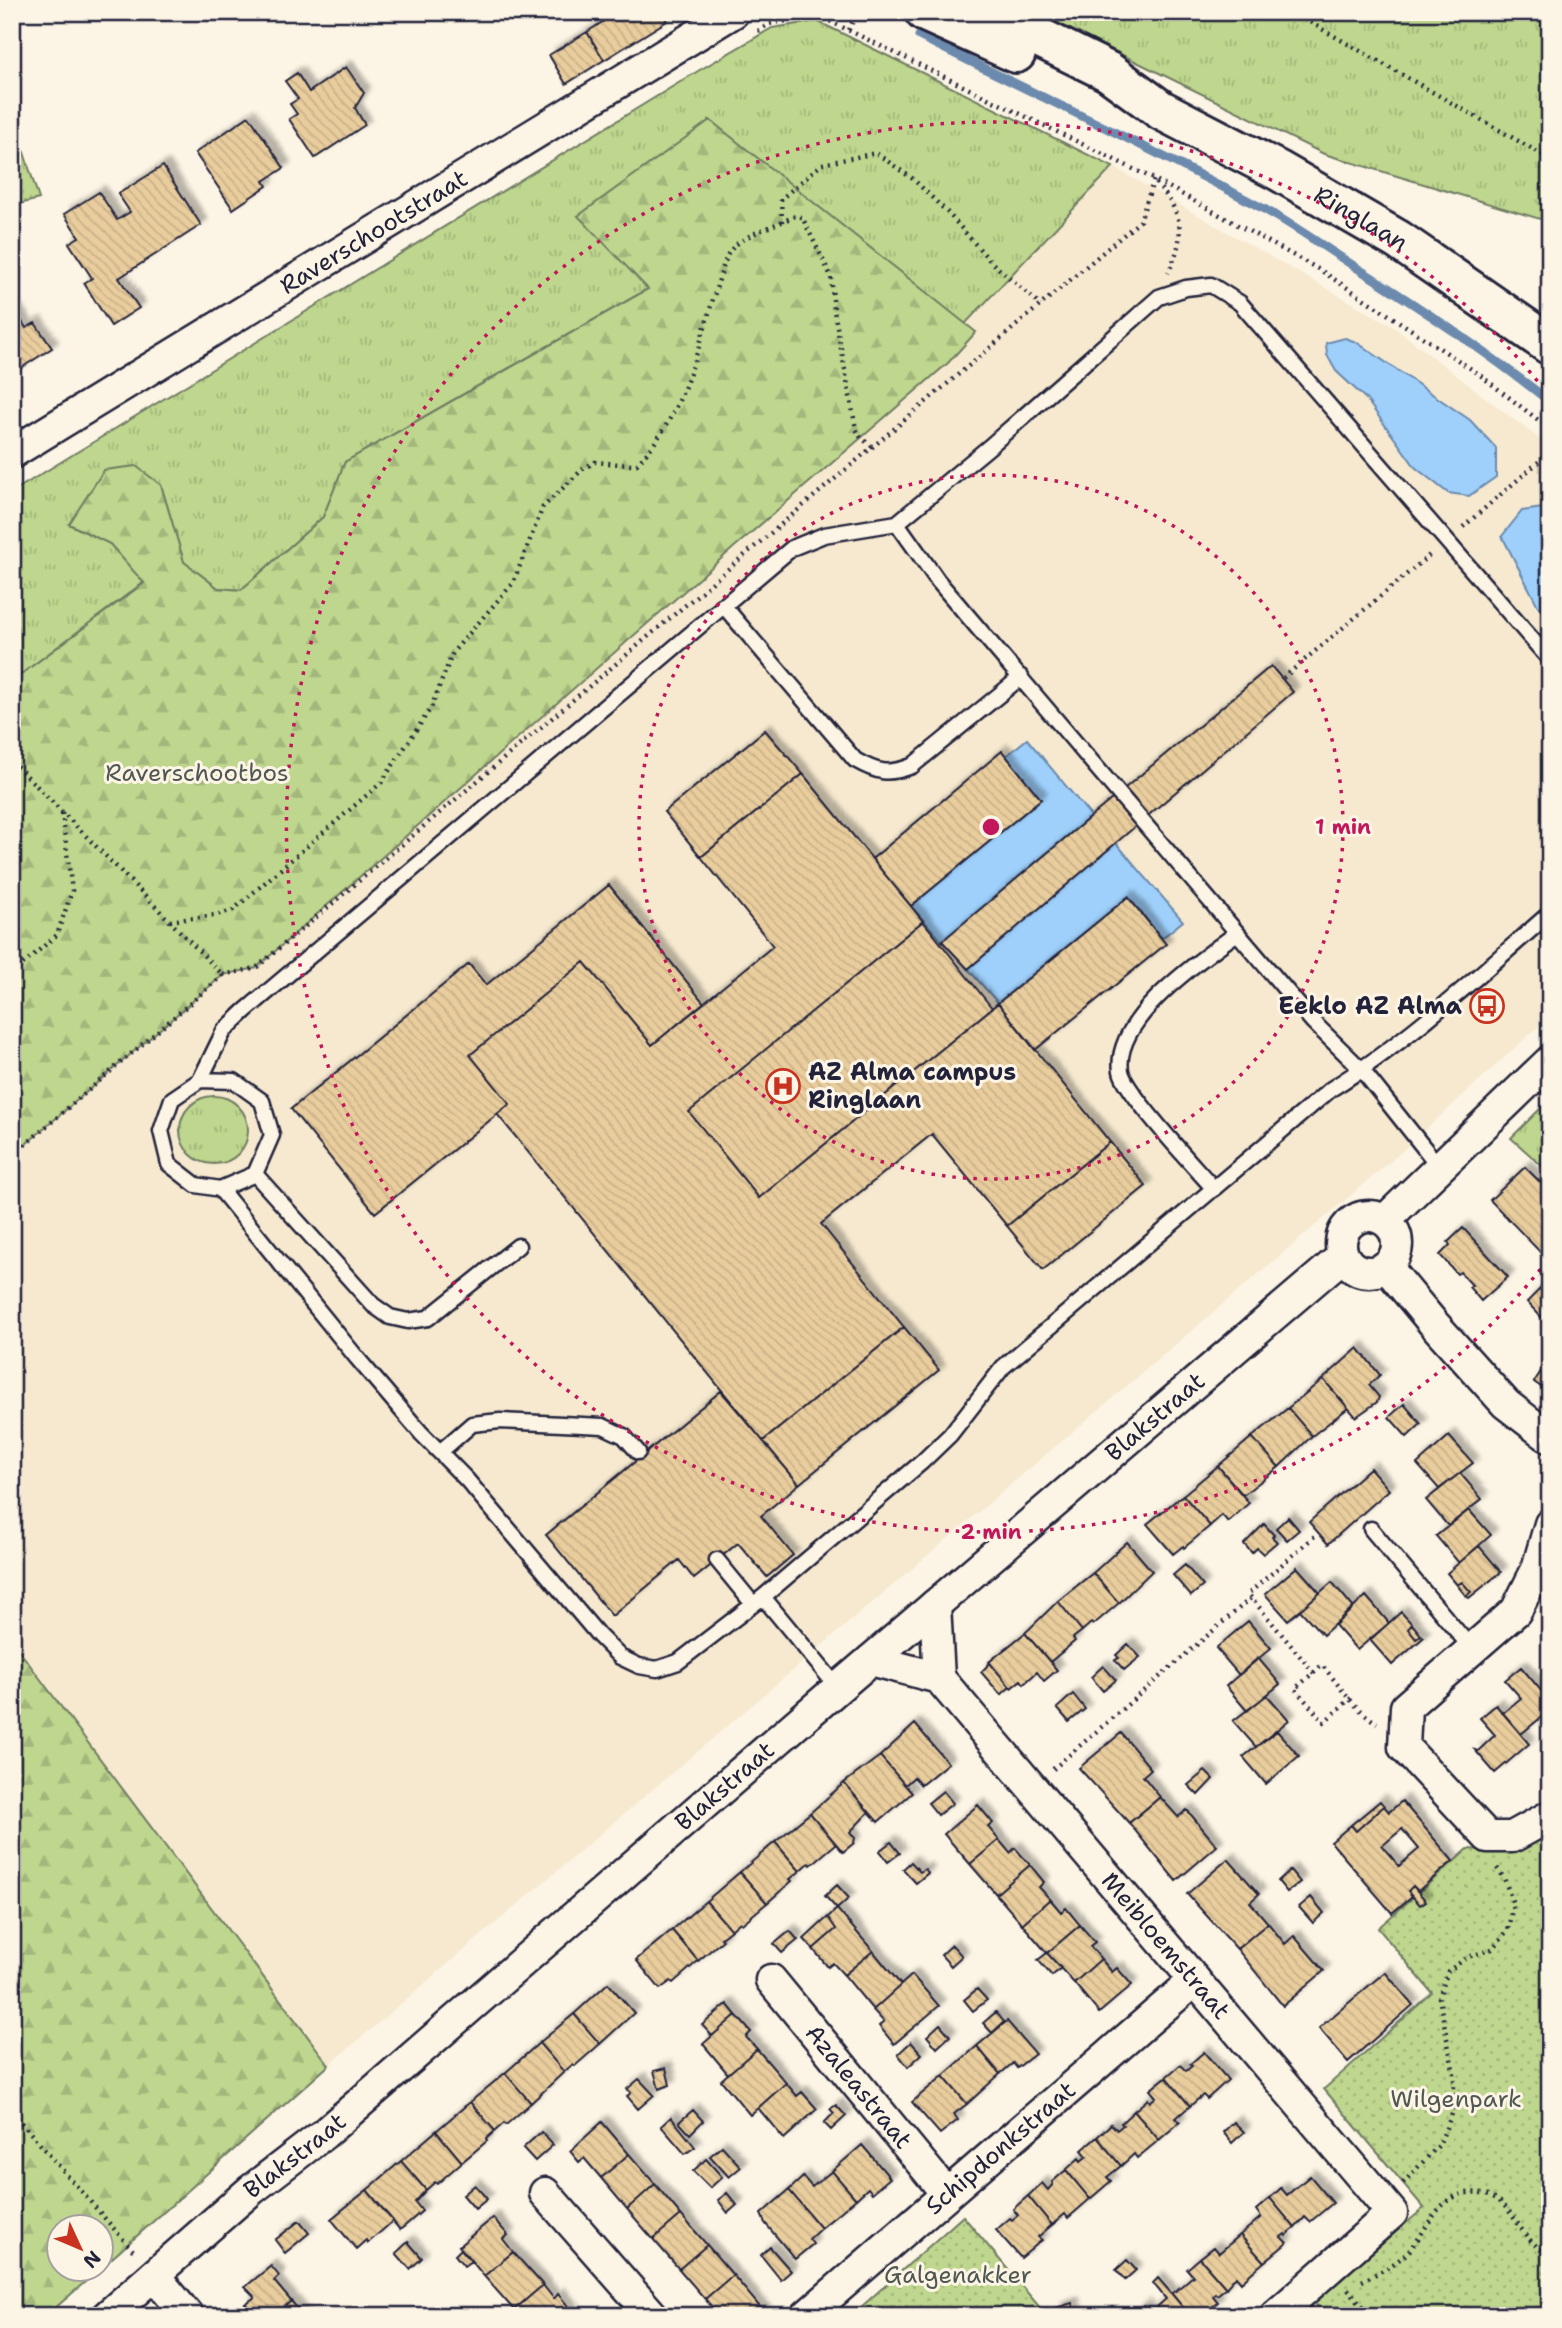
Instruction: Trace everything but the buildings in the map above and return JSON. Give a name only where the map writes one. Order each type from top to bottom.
[{"type":"main road","name":"Ringlaan","points":[[926,12],[1101,91],[1161,110]]},
{"type":"main road","name":"Ringlaan","points":[[988,12],[1109,72],[1161,110],[1279,171],[1398,240],[1550,345]]},
{"type":"street","name":"Raverschootstraat","points":[[12,453],[734,12]]},
{"type":"street","points":[[1385,1220],[1550,1061]]},
{"type":"street","points":[[1366,1216],[1385,1220],[1395,1231],[1398,1242],[1396,1252],[1386,1266],[1368,1273],[1350,1265],[1343,1256],[1341,1239],[1351,1222],[1366,1216]]},
{"type":"street","name":"Blakstraat","points":[[107,2316],[251,2190],[325,2133],[838,1688],[1343,1256]]},
{"type":"street","points":[[1386,1266],[1506,1405],[1550,1437]]},
{"type":"street","points":[[1550,1524],[1537,1569],[1516,1611],[1406,1707],[1404,1746],[1488,1837],[1512,1837],[1550,1816]]},
{"type":"street","points":[[871,1660],[939,1678],[935,1605]]},
{"type":"street","name":"Meibloemstraat","points":[[939,1678],[1387,2207]]},
{"type":"street","name":"Azaleastraat","points":[[771,1980],[946,2193]]},
{"type":"street","name":"Schipdonkstraat","points":[[806,2316],[1195,1980]]},
{"type":"street","points":[[545,2193],[653,2316]]},
{"type":"street","points":[[1275,2316],[1387,2207]]},
{"type":"street","points":[[154,2275],[188,2316]]},
{"type":"lane","points":[[200,1080],[234,1080],[262,1101],[272,1135],[255,1174],[220,1189],[196,1185],[169,1164],[161,1131],[172,1099],[200,1080],[224,1031],[245,1010],[792,548],[824,535],[897,523],[989,447],[1159,297],[1186,288],[1211,285],[1240,303],[1550,660]]},
{"type":"lane","points":[[897,523],[938,581],[1237,933],[1314,1021],[1362,1070],[1440,1168]]},
{"type":"lane","points":[[723,605],[856,760],[873,771],[895,773],[912,766],[1021,677]]},
{"type":"lane","points":[[220,1189],[323,1318],[467,1480],[590,1626],[620,1657],[639,1666],[657,1668],[678,1662],[758,1601],[922,1462],[950,1435],[1003,1367],[1331,1089],[1362,1070],[1550,913]]},
{"type":"lane","points":[[1214,1189],[1138,1101],[1121,1073],[1122,1046],[1141,1013],[1237,933]]},
{"type":"lane","points":[[255,1174],[373,1305],[390,1317],[408,1321],[428,1318],[518,1246]]},
{"type":"lane","points":[[440,1452],[472,1424],[499,1421],[603,1426],[624,1436],[638,1452]]},
{"type":"lane","points":[[1371,1529],[1472,1649]]},
{"type":"lane","points":[[717,1560],[838,1688]]},
{"type":"path","points":[[811,12],[1154,179],[1320,270],[1476,372],[1550,429]]},
{"type":"path","points":[[849,30],[858,12]]},
{"type":"path","points":[[1292,12],[1550,159]]},
{"type":"path","points":[[782,222],[781,199],[822,163],[876,153],[913,179],[949,214],[991,262],[1041,305]]},
{"type":"path","points":[[1154,179],[1172,201],[1180,220],[1178,251],[1159,297]]},
{"type":"path","points":[[12,1156],[223,975],[256,968],[1140,221],[1154,179]]},
{"type":"path","points":[[170,921],[233,910],[381,783],[431,708],[453,652],[513,583],[543,507],[584,468],[595,462],[632,466],[642,458],[675,413],[731,247],[741,240],[795,216],[802,217],[831,276],[834,310],[856,429],[861,438],[873,447]]},
{"type":"path","points":[[1283,678],[1550,452]]},
{"type":"path","points":[[12,761],[223,975]]},
{"type":"path","points":[[12,973],[57,935],[72,891],[62,812]]},
{"type":"path","points":[[1314,1673],[1248,1594],[1317,1534]]},
{"type":"path","points":[[1031,1787],[1251,1598]]},
{"type":"path","points":[[1351,1698],[1324,1722],[1295,1689],[1322,1665],[1351,1698],[1366,1716],[1381,1726],[1405,1728]]},
{"type":"path","points":[[1387,2207],[1439,2145],[1454,2109],[1454,2074],[1439,1998],[1448,1971],[1468,1957],[1492,1949],[1508,1930],[1513,1904],[1504,1878],[1484,1850],[1488,1837]]},
{"type":"path","points":[[12,2112],[154,2275]]},
{"type":"path","points":[[1371,2316],[1348,2288],[1406,2255],[1435,2211],[1447,2200],[1462,2194],[1477,2192],[1492,2195],[1513,2215],[1531,2241],[1550,2255]]},
{"type":"shaded area","name":"AZ Alma campus Ringlaan","points":[[1113,167],[1391,325],[1550,447],[1550,1016],[1390,1162],[329,2065],[12,1641],[12,1156],[223,975],[256,968],[948,363],[975,333],[965,324]]},
{"type":"green space","points":[[1035,12],[1550,12],[1550,222],[1324,154]]},
{"type":"green space","points":[[817,21],[1113,167],[965,324],[709,120],[649,288],[345,462],[323,517],[241,590],[218,588],[184,562],[161,485],[69,524],[110,544],[144,582],[12,681],[12,492],[698,71],[772,28]]},
{"type":"green space","points":[[12,115],[39,199],[12,206]]},
{"type":"green space","name":"Raverschootbos","points":[[710,120],[976,332],[948,363],[256,968],[223,975],[12,1156],[12,681],[144,583],[110,544],[69,524],[104,470],[136,466],[161,485],[184,562],[218,588],[241,590],[323,517],[345,462],[648,289],[578,216]]},
{"type":"green space","points":[[214,1096],[227,1099],[238,1106],[245,1117],[248,1130],[245,1143],[238,1154],[227,1161],[214,1164],[201,1161],[190,1154],[183,1143],[180,1130],[183,1117],[190,1106],[201,1099]]},
{"type":"green space","points":[[1550,1099],[1550,1173],[1511,1138]]},
{"type":"green space","points":[[12,1641],[329,2065],[116,2255],[116,2212],[46,2212],[46,2282],[85,2282],[46,2316],[12,2316]]},
{"type":"green space","name":"Wilgenpark","points":[[1550,1826],[1550,2316],[1326,2316],[1314,2302],[1424,2208],[1324,2089],[1432,1993],[1378,1928],[1468,1849],[1518,1852]]},
{"type":"green space","name":"Galgenakker","points":[[963,2216],[1047,2316],[851,2316]]},
{"type":"water","points":[[1345,338],[1356,342],[1470,420],[1496,448],[1496,477],[1469,496],[1448,493],[1416,468],[1366,399],[1336,371],[1327,355],[1326,343]]},
{"type":"water","points":[[1550,507],[1550,620],[1538,606],[1502,536],[1522,511]]},
{"type":"water","points":[[1027,739],[1091,816],[942,941],[911,906],[1041,799],[1006,756]]},
{"type":"water","points":[[1116,843],[1183,921],[1162,938],[1128,897],[998,1003],[968,969]]},
{"type":"waterway","points":[[919,36],[1179,164],[1276,216],[1454,331],[1550,402]]},
{"type":"place","name":"Eeklo AZ Alma","points":[[1487,1006]]},
{"type":"place","name":"AZ Alma campus Ringlaan","points":[[783,1086]]}]
